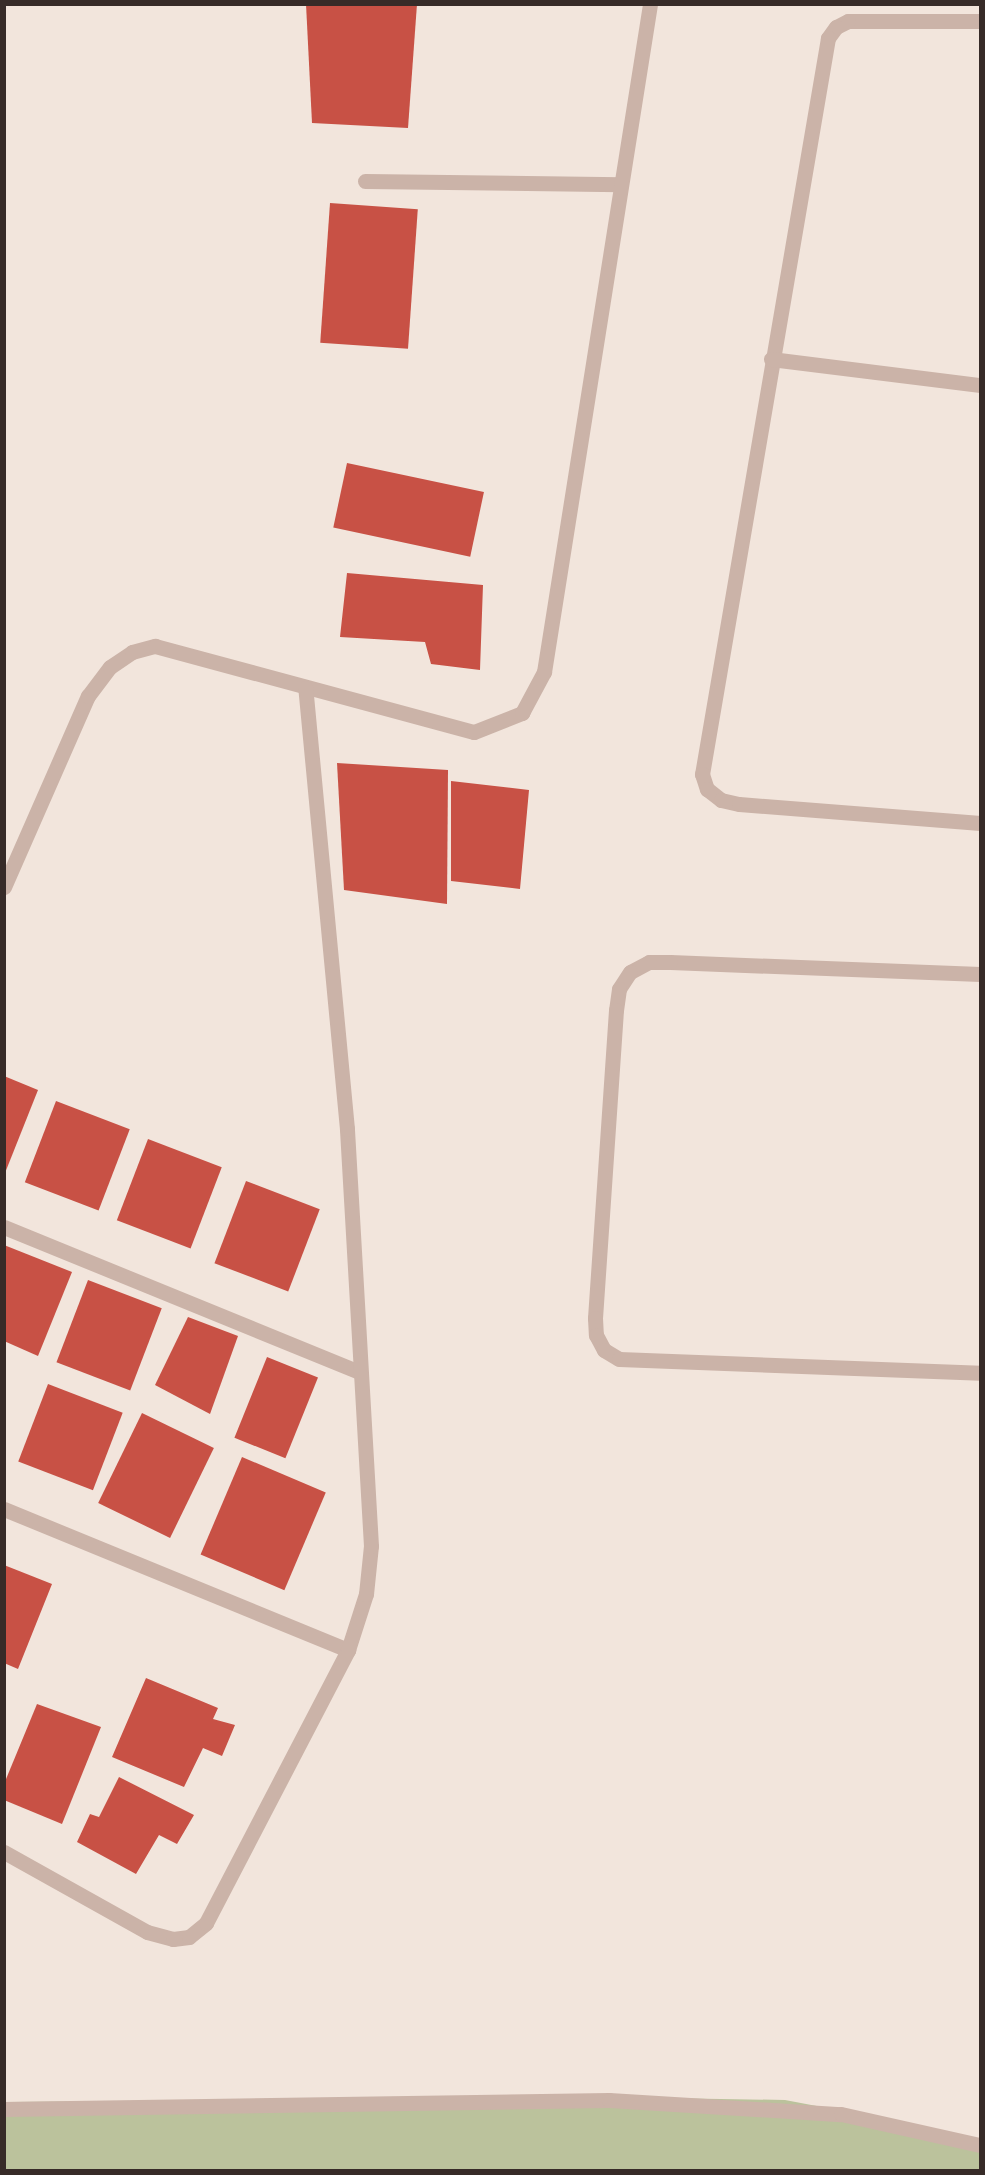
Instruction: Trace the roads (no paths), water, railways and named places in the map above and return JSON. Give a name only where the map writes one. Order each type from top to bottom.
[{"type":"street","points":[[4,887],[88,696],[110,667],[132,652],[155,646],[474,732],[522,712],[544,672],[651,4]]},
{"type":"street","points":[[981,21],[848,21],[836,27],[828,38],[771,359],[702,774],[707,789],[720,800],[739,804],[981,823]]},
{"type":"street","points":[[365,181],[621,184]]},
{"type":"street","points":[[771,359],[981,385]]},
{"type":"street","points":[[4,1851],[147,1932],[174,1939],[189,1937],[206,1923],[348,1650],[366,1594],[371,1546],[347,1129],[305,688]]},
{"type":"street","points":[[981,974],[670,962],[649,962],[630,972],[619,989],[616,1010],[595,1318],[596,1335],[604,1350],[619,1359],[981,1373]]},
{"type":"street","points":[[4,1227],[360,1372]]},
{"type":"street","points":[[4,1509],[348,1650]]},
{"type":"street","points":[[4,2109],[609,2100],[841,2114],[902,2125],[981,2145]]}]
